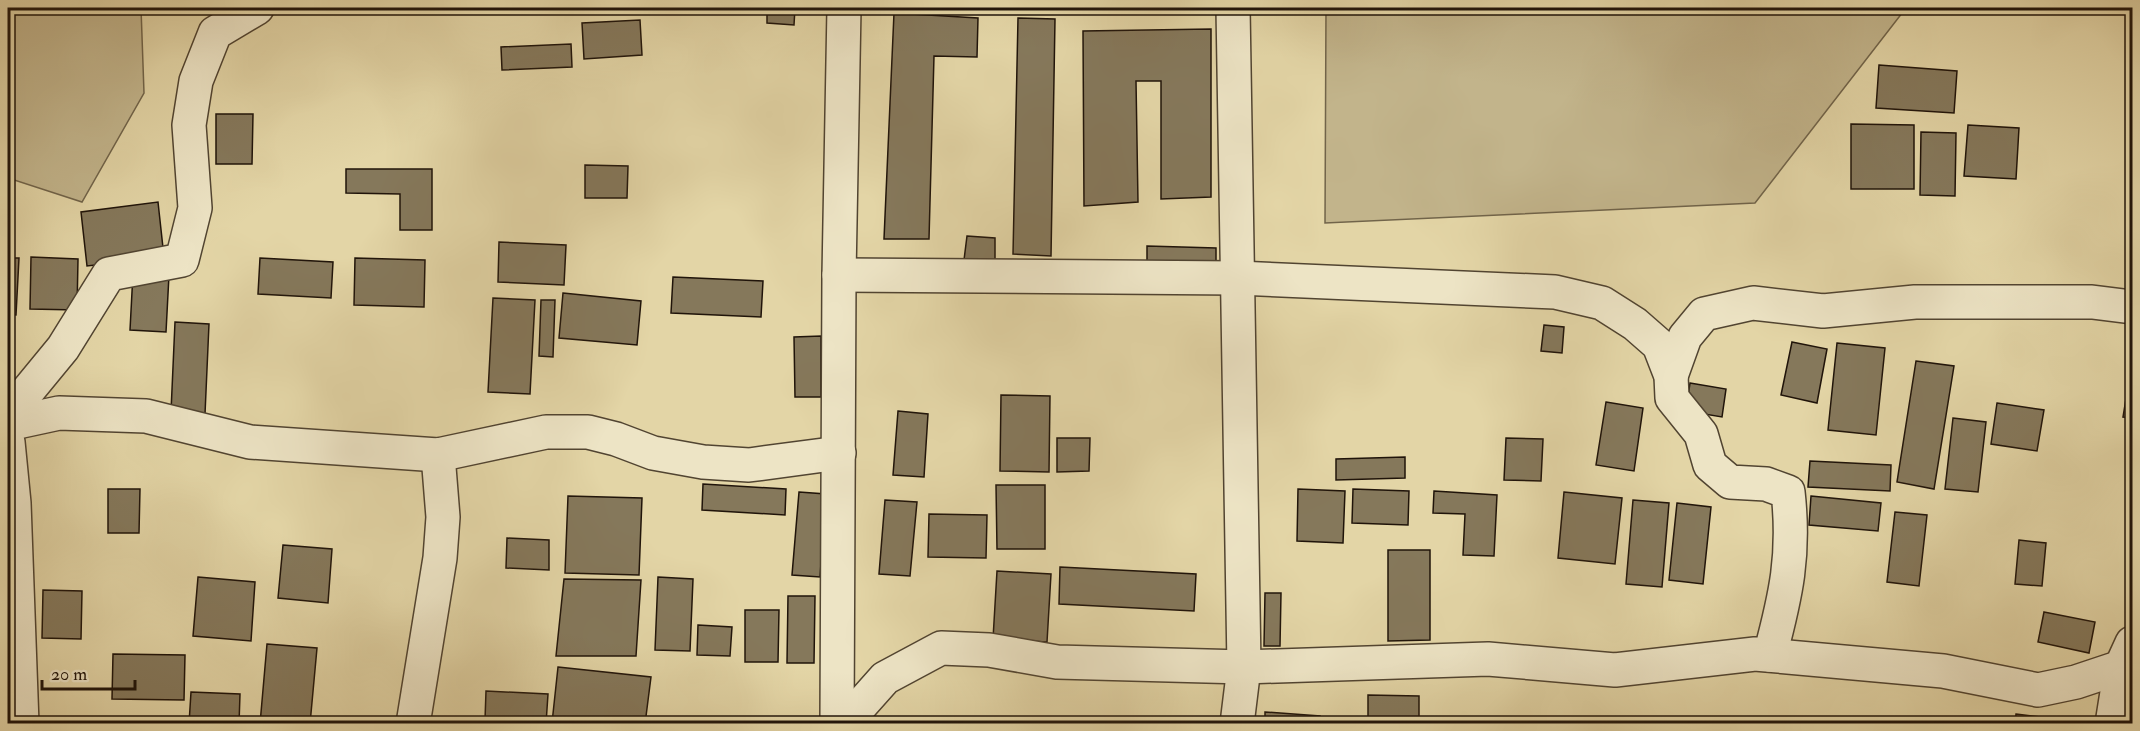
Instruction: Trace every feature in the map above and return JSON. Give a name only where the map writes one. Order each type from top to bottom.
[{"type":"street","points":[[8,423],[26,393],[63,348],[109,274],[182,260],[195,208],[189,125],[196,81],[215,33],[257,8]]},
{"type":"street","points":[[837,723],[839,275],[844,8]]},
{"type":"street","points":[[1233,8],[1244,667],[1237,723]]},
{"type":"street","points":[[839,275],[1238,278],[1555,292],[1602,303],[1635,324],[1659,345],[1671,376],[1672,398],[1701,434],[1710,465],[1731,482],[1766,483],[1788,492],[1792,528],[1787,591],[1770,656]]},
{"type":"street","points":[[1671,376],[1686,337],[1704,314],[1753,303],[1823,311],[1925,302],[2092,302],[2133,307]]},
{"type":"street","points":[[8,423],[59,413],[134,415],[194,427],[250,442],[438,455],[546,432],[588,432],[616,439],[652,453],[704,462],[749,465],[839,453]]},
{"type":"street","points":[[8,442],[14,503],[22,723]]},
{"type":"street","points":[[413,723],[440,558],[443,517],[438,455]]},
{"type":"street","points":[[844,723],[885,678],[941,648],[989,650],[1057,662],[1244,667],[1488,659],[1615,670],[1755,654],[1943,671],[2038,690],[2076,682],[2127,655]]},
{"type":"street","points":[[2112,723],[2127,655]]},
{"type":"shaded area","points":[[8,8],[141,8],[144,93],[82,202],[8,178]]},
{"type":"shaded area","points":[[1326,8],[1906,8],[1755,203],[1325,223]]},
{"type":"building","points":[[767,8],[795,8],[794,25],[767,23]]},
{"type":"building","points":[[894,13],[978,18],[977,57],[934,56],[929,239],[884,239]]},
{"type":"building","points":[[1018,18],[1055,19],[1051,256],[1013,254]]},
{"type":"building","points":[[640,20],[642,55],[584,59],[582,23]]},
{"type":"building","points":[[1211,29],[1211,197],[1161,199],[1161,81],[1136,81],[1138,202],[1084,206],[1083,31]]},
{"type":"building","points":[[571,44],[572,67],[502,70],[501,47]]},
{"type":"building","points":[[1879,65],[1957,71],[1954,113],[1876,108]]},
{"type":"building","points":[[216,114],[253,114],[252,164],[216,164]]},
{"type":"building","points":[[1851,124],[1914,125],[1914,189],[1851,189]]},
{"type":"building","points":[[1968,125],[2019,128],[2016,179],[1964,176]]},
{"type":"building","points":[[1921,132],[1956,133],[1955,196],[1920,195]]},
{"type":"building","points":[[585,165],[628,166],[627,198],[585,198]]},
{"type":"building","points":[[346,169],[432,169],[432,230],[400,230],[400,194],[346,193]]},
{"type":"building","points":[[158,202],[164,257],[87,266],[81,212]]},
{"type":"building","points":[[967,236],[995,238],[995,261],[964,260]]},
{"type":"building","points":[[499,242],[566,245],[564,285],[498,282]]},
{"type":"building","points":[[1147,246],[1216,248],[1216,267],[1147,265]]},
{"type":"building","points":[[31,257],[78,259],[77,310],[30,309]]},
{"type":"building","points":[[8,258],[19,258],[16,315],[8,314]]},
{"type":"building","points":[[260,258],[333,262],[331,298],[258,294]]},
{"type":"building","points":[[355,258],[425,260],[424,307],[354,305]]},
{"type":"building","points":[[133,273],[169,275],[166,332],[130,330]]},
{"type":"building","points":[[673,277],[763,281],[761,317],[671,313]]},
{"type":"building","points":[[563,293],[641,301],[637,345],[559,338]]},
{"type":"building","points":[[493,298],[535,300],[530,394],[488,392]]},
{"type":"building","points":[[541,300],[555,300],[553,357],[539,356]]},
{"type":"building","points":[[175,322],[209,324],[205,414],[171,412]]},
{"type":"building","points":[[1544,325],[1564,327],[1562,353],[1541,351]]},
{"type":"building","points":[[821,336],[821,397],[795,397],[794,337]]},
{"type":"building","points":[[1792,342],[1827,349],[1817,403],[1781,395]]},
{"type":"building","points":[[1837,343],[1885,348],[1876,435],[1828,430]]},
{"type":"building","points":[[1916,361],[1954,366],[1934,489],[1897,482]]},
{"type":"building","points":[[2132,362],[2132,418],[2123,417]]},
{"type":"building","points":[[1690,383],[1726,389],[1722,417],[1686,411]]},
{"type":"building","points":[[1001,395],[1050,396],[1049,472],[1000,471]]},
{"type":"building","points":[[1606,402],[1643,408],[1634,471],[1596,465]]},
{"type":"building","points":[[1997,403],[2044,410],[2037,451],[1991,444]]},
{"type":"building","points":[[898,411],[928,414],[924,477],[893,475]]},
{"type":"building","points":[[1953,418],[1986,422],[1978,492],[1945,489]]},
{"type":"building","points":[[1057,438],[1090,438],[1089,471],[1057,472]]},
{"type":"building","points":[[1506,438],[1543,439],[1541,481],[1504,480]]},
{"type":"building","points":[[1405,457],[1405,478],[1336,480],[1336,459]]},
{"type":"building","points":[[1810,461],[1891,465],[1890,491],[1808,487]]},
{"type":"building","points":[[703,484],[786,489],[785,515],[702,510]]},
{"type":"building","points":[[996,485],[1045,485],[1045,549],[997,549]]},
{"type":"building","points":[[108,489],[140,489],[139,533],[108,533]]},
{"type":"building","points":[[1298,489],[1345,491],[1343,543],[1297,541]]},
{"type":"building","points":[[1353,489],[1409,491],[1408,525],[1352,523]]},
{"type":"building","points":[[1434,491],[1497,495],[1494,556],[1463,555],[1465,514],[1433,513]]},
{"type":"building","points":[[799,492],[826,494],[820,577],[792,575]]},
{"type":"building","points":[[1564,492],[1622,498],[1615,564],[1558,558]]},
{"type":"building","points":[[568,496],[642,498],[639,575],[565,573]]},
{"type":"building","points":[[1811,496],[1881,503],[1878,531],[1809,525]]},
{"type":"building","points":[[885,500],[917,502],[910,576],[879,574]]},
{"type":"building","points":[[1633,500],[1669,503],[1662,587],[1626,584]]},
{"type":"building","points":[[1677,503],[1711,507],[1703,584],[1669,580]]},
{"type":"building","points":[[1895,512],[1927,515],[1919,586],[1887,582]]},
{"type":"building","points":[[929,514],[987,515],[986,558],[928,557]]},
{"type":"building","points":[[507,538],[549,540],[549,570],[506,568]]},
{"type":"building","points":[[2019,540],[2046,543],[2042,586],[2015,584]]},
{"type":"building","points":[[283,545],[332,549],[328,603],[278,598]]},
{"type":"building","points":[[1388,550],[1430,550],[1430,640],[1388,641]]},
{"type":"building","points":[[1060,567],[1196,574],[1194,611],[1059,604]]},
{"type":"building","points":[[997,571],[1051,574],[1047,642],[993,639]]},
{"type":"building","points":[[198,577],[255,582],[251,641],[193,636]]},
{"type":"building","points":[[658,577],[693,579],[690,651],[655,650]]},
{"type":"building","points":[[564,579],[641,580],[636,656],[556,656]]},
{"type":"building","points":[[43,590],[82,591],[81,639],[42,638]]},
{"type":"building","points":[[1265,593],[1281,593],[1280,646],[1264,646]]},
{"type":"building","points":[[788,596],[815,596],[814,663],[787,663]]},
{"type":"building","points":[[745,610],[779,610],[778,662],[745,662]]},
{"type":"building","points":[[2044,612],[2095,622],[2089,653],[2038,642]]},
{"type":"building","points":[[698,625],[732,627],[730,656],[697,655]]},
{"type":"building","points":[[267,644],[317,648],[310,724],[260,724]]},
{"type":"building","points":[[113,654],[185,655],[184,700],[112,699]]},
{"type":"building","points":[[558,667],[651,677],[645,724],[552,723]]},
{"type":"building","points":[[486,691],[548,694],[546,724],[485,720]]},
{"type":"building","points":[[191,692],[240,694],[239,724],[189,724]]},
{"type":"building","points":[[1368,695],[1419,696],[1419,718],[1368,717]]},
{"type":"building","points":[[1265,712],[1320,716],[1319,724],[1265,724]]},
{"type":"building","points":[[2016,714],[2049,718],[2048,724],[2015,724]]},
{"type":"building","points":[[1549,717],[1550,724],[1530,724],[1530,721]]},
{"type":"building","points":[[1948,720],[1990,724],[1948,724]]}]
